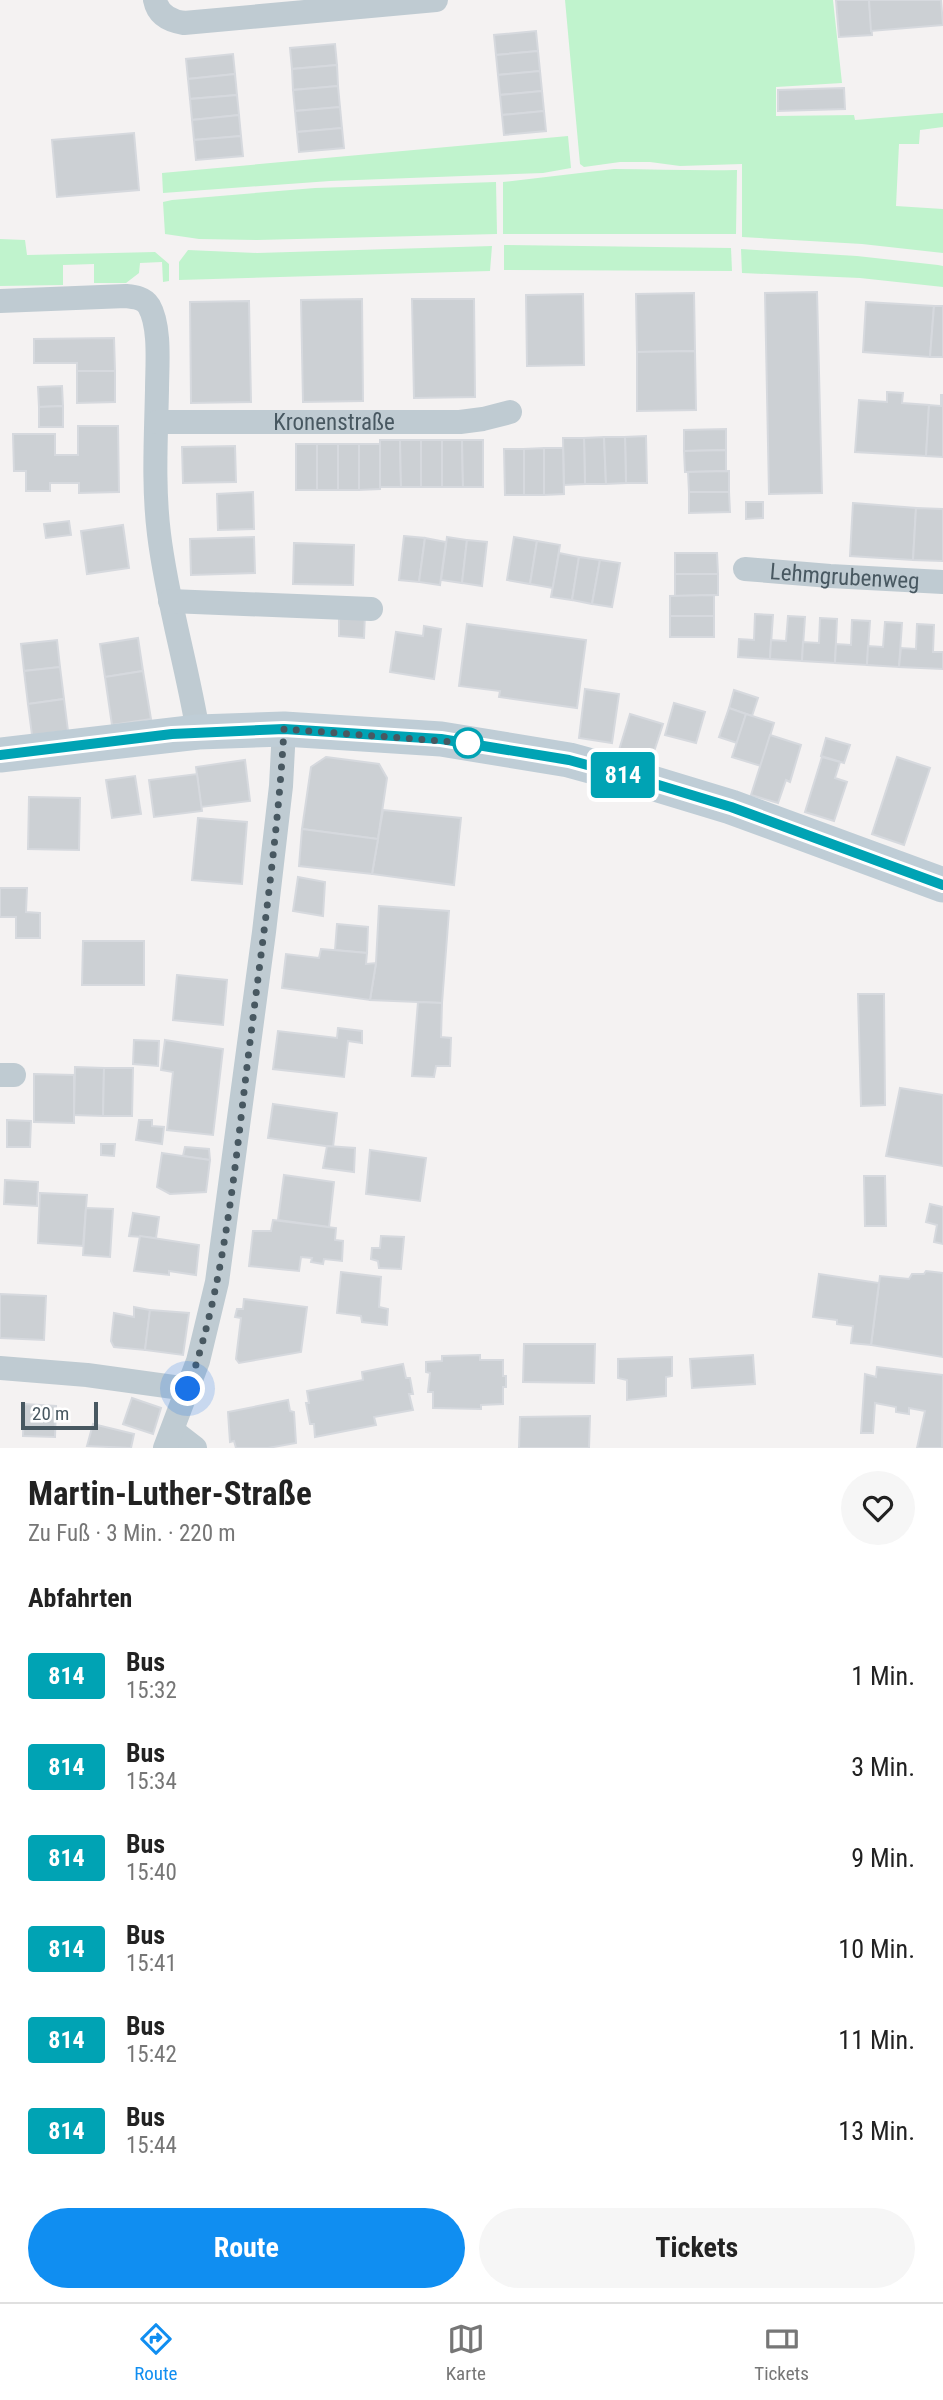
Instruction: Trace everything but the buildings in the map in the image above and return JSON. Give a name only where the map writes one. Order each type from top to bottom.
[{"type":"main road","points":[[0,755],[198,732],[284,729],[441,739],[569,760],[731,807],[943,885]]},
{"type":"street","points":[[155,0],[161,12],[172,22],[184,23],[436,0]]},
{"type":"street","points":[[0,301],[126,296],[147,302],[155,323],[156,507],[170,601],[198,732]]},
{"type":"street","name":"Kronenstraße","points":[[157,422],[460,422],[510,412]]},
{"type":"street","name":"Lehmgrubenweg","points":[[745,569],[943,582]]},
{"type":"street","points":[[170,601],[371,609]]},
{"type":"street","points":[[195,1448],[169,1439],[188,1389],[212,1308],[230,1196],[270,881],[281,786],[284,729]]},
{"type":"street","points":[[0,1368],[86,1375],[188,1389]]},
{"type":"green space","points":[[565,0],[833,0],[842,83],[776,87],[776,116],[854,115],[855,120],[943,113],[943,127],[920,130],[919,144],[899,144],[896,206],[943,209],[943,253],[862,244],[742,237],[742,164],[680,166],[620,162],[584,167],[580,164]]},
{"type":"green space","points":[[568,136],[571,168],[543,173],[330,181],[163,193],[162,173]]},
{"type":"green space","points":[[614,169],[737,170],[736,234],[503,234],[503,182]]},
{"type":"green space","points":[[496,182],[497,234],[257,240],[199,239],[165,234],[163,202],[172,200],[315,188]]},
{"type":"green space","points":[[0,239],[25,240],[27,255],[155,252],[169,264],[169,281],[163,282],[162,262],[140,263],[139,273],[126,283],[94,283],[94,264],[63,265],[63,285],[0,286]]},
{"type":"green space","points":[[504,245],[731,248],[732,271],[504,270]]},
{"type":"green space","points":[[492,246],[490,271],[179,280],[179,262],[188,250],[257,253]]},
{"type":"green space","points":[[741,249],[857,256],[938,265],[943,266],[943,287],[860,278],[742,273]]},
{"type":"bus line","name":"814","points":[[0,755],[198,732],[324,730],[441,739],[569,760],[642,780],[731,807],[943,885]]},
{"type":"route","points":[[188,1389],[206,1335],[218,1282],[264,932],[281,786],[284,729],[468,743]]}]
